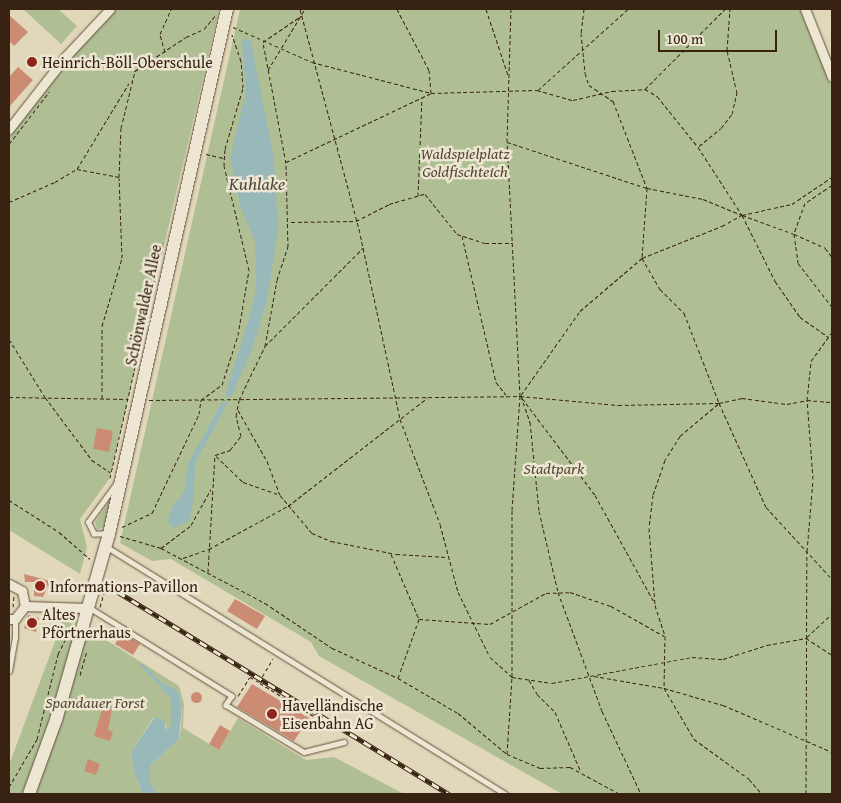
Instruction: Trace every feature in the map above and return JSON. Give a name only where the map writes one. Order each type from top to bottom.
[{"type":"main road","name":"Schönwalder Allee","points":[[29,794],[56,720],[107,540],[117,475],[139,399],[223,24],[223,10]]},
{"type":"street","points":[[9,129],[66,56],[110,9]]},
{"type":"street","points":[[805,9],[832,78]]},
{"type":"street","points":[[9,584],[22,591],[25,606]]},
{"type":"street","points":[[11,616],[25,606],[88,608]]},
{"type":"lane","points":[[117,475],[88,522],[94,534],[107,540],[278,652],[506,794]]},
{"type":"lane","points":[[88,608],[232,696],[226,705],[304,752],[344,742]]},
{"type":"lane","points":[[9,671],[15,638],[11,616]]},
{"type":"path","points":[[166,53],[160,34],[171,9]]},
{"type":"path","points":[[300,9],[312,62],[363,247],[398,398],[400,419],[440,524],[448,557],[471,624],[490,657],[512,677],[552,683],[692,657],[723,659],[768,645],[806,638],[832,614]]},
{"type":"path","points":[[267,70],[305,9]]},
{"type":"path","points":[[397,9],[429,70],[431,93]]},
{"type":"path","points":[[486,9],[509,78]]},
{"type":"path","points":[[507,754],[512,677],[512,510],[520,396],[507,142],[511,9]]},
{"type":"path","points":[[584,9],[582,49],[589,85],[613,101],[647,188],[642,258],[660,289],[684,313],[719,403],[766,507],[832,579]]},
{"type":"path","points":[[537,90],[628,9]]},
{"type":"path","points":[[645,89],[725,9]]},
{"type":"path","points":[[698,147],[721,128],[732,114],[737,93],[727,50],[730,9]]},
{"type":"path","points":[[9,202],[55,182],[77,169],[135,71],[166,53],[186,38],[204,29],[223,10]]},
{"type":"path","points":[[263,42],[302,15]]},
{"type":"path","points":[[223,24],[312,62],[431,93],[537,90],[573,100],[603,93],[645,89],[657,96],[698,147],[742,215],[775,281],[800,316],[830,338]]},
{"type":"path","points":[[121,528],[152,513],[199,414],[201,400],[222,386],[238,335],[249,277],[224,158],[243,88],[241,61],[232,35]]},
{"type":"path","points":[[215,455],[238,444],[241,436],[237,409],[239,400],[265,346],[277,280],[288,247],[290,222],[286,163],[263,42]]},
{"type":"path","points":[[102,398],[102,326],[122,258],[119,177],[121,128],[131,80]]},
{"type":"path","points":[[9,144],[49,92]]},
{"type":"path","points":[[286,163],[431,93]]},
{"type":"path","points":[[418,196],[422,97]]},
{"type":"path","points":[[507,142],[647,188],[703,199],[794,234],[825,248],[832,257]]},
{"type":"path","points":[[206,154],[224,158]]},
{"type":"path","points":[[77,169],[119,177]]},
{"type":"path","points":[[520,396],[580,311],[642,258],[722,226],[742,215],[792,204],[832,177]]},
{"type":"path","points":[[832,185],[805,203],[794,234],[798,262],[832,307]]},
{"type":"path","points":[[290,222],[356,221],[389,204],[426,194],[457,234],[484,243],[513,243]]},
{"type":"path","points":[[462,235],[496,382],[508,396]]},
{"type":"path","points":[[265,346],[363,247]]},
{"type":"path","points":[[806,794],[807,551],[813,479],[807,400],[811,361],[830,338],[832,332]]},
{"type":"path","points":[[9,339],[45,397],[92,460],[117,475]]},
{"type":"path","points":[[520,396],[530,422],[539,511],[558,592],[592,676],[602,711],[641,794]]},
{"type":"path","points":[[520,396],[595,495],[656,605]]},
{"type":"path","points":[[9,397],[239,400],[520,396],[618,405],[719,403],[742,398],[787,404],[807,400],[832,402]]},
{"type":"path","points":[[181,558],[210,549],[288,506],[427,398]]},
{"type":"path","points":[[719,403],[680,436],[665,460],[653,495],[649,528],[656,605],[664,636],[664,688],[694,738],[749,779],[762,794]]},
{"type":"path","points":[[237,409],[267,462],[280,495],[312,533],[331,541],[390,553],[448,557]]},
{"type":"path","points":[[208,572],[215,455]]},
{"type":"path","points":[[215,455],[244,482],[280,495]]},
{"type":"path","points":[[161,548],[191,525],[212,488]]},
{"type":"path","points":[[9,500],[59,532],[92,562]]},
{"type":"path","points":[[107,540],[161,548],[265,603],[332,648],[398,678],[458,713],[507,754],[540,768],[570,767],[620,794]]},
{"type":"path","points":[[390,553],[419,619],[398,678]]},
{"type":"path","points":[[419,619],[490,624],[546,593],[570,592],[611,606],[664,636]]},
{"type":"path","points":[[11,616],[14,596]]},
{"type":"path","points":[[9,786],[37,739],[58,654],[68,630],[77,621]]},
{"type":"path","points":[[806,638],[832,655]]},
{"type":"path","points":[[259,682],[278,652]]},
{"type":"path","points":[[592,676],[664,688],[723,705],[832,752]]},
{"type":"path","points":[[231,708],[250,677],[320,720]]},
{"type":"path","points":[[529,680],[537,694],[555,712],[581,773]]},
{"type":"green space","points":[[23,9],[58,9],[77,26],[61,44]]},
{"type":"green space","points":[[115,9],[219,9],[110,478],[80,519],[87,547],[80,574],[9,530],[9,137],[70,58]]},
{"type":"green space","name":"Stadtpark","points":[[240,9],[800,9],[832,87],[832,794],[562,794],[319,656],[311,642],[171,559],[152,561],[120,543]]},
{"type":"green space","points":[[112,497],[104,528],[97,529],[95,522]]},
{"type":"green space","name":"Spandauer Forst","points":[[63,620],[95,633],[179,686],[184,704],[183,728],[219,750],[238,718],[306,760],[334,757],[404,794],[157,794],[150,782],[150,766],[179,739],[181,729],[182,705],[177,690],[165,684],[171,698],[171,727],[166,730],[166,724],[154,717],[131,752],[134,772],[143,794],[9,794],[9,765]]},
{"type":"water","name":"Kuhlake","points":[[245,38],[251,41],[274,159],[278,229],[267,301],[252,349],[231,397],[225,396],[254,301],[256,280],[255,241],[241,208],[230,159],[246,93],[242,42]]},
{"type":"water","points":[[222,402],[228,402],[195,463],[194,496],[189,521],[174,528],[167,521],[174,504],[184,492],[188,464]]},
{"type":"water","points":[[165,684],[177,690],[182,705],[179,739],[150,766],[150,782],[157,794],[143,794],[134,772],[131,752],[155,717],[164,720],[166,730],[171,727],[171,698],[161,689]]},
{"type":"building","points":[[9,15],[28,32],[14,46],[9,41]]},
{"type":"building","points":[[18,67],[33,80],[9,107],[9,77]]},
{"type":"building","points":[[97,428],[113,431],[109,452],[93,449]]},
{"type":"building","name":"Informations-Pavillon","points":[[24,574],[50,581],[43,597],[34,596],[34,582],[25,582]]},
{"type":"building","points":[[235,599],[265,616],[257,629],[227,611]]},
{"type":"building","name":"Altes Pförtnerhaus","points":[[28,615],[39,618],[36,632],[24,628]]},
{"type":"building","points":[[122,633],[140,644],[133,655],[115,644]]},
{"type":"building","name":"Havelländische Eisenbahn AG","points":[[252,684],[309,718],[294,741],[237,707]]},
{"type":"building","points":[[196,691],[202,697],[196,703],[190,697]]},
{"type":"building","points":[[103,706],[112,709],[108,730],[113,732],[110,741],[94,736]]},
{"type":"building","points":[[220,725],[230,731],[219,750],[209,744]]},
{"type":"building","points":[[88,759],[100,764],[96,775],[84,771]]},
{"type":"waterway","name":"Kuhlake","points":[[142,665],[164,687]]},
{"type":"railway","points":[[118,592],[449,794]]},
{"type":"place","name":"Heinrich-Böll-Oberschule","points":[[32,62]]},
{"type":"place","name":"Informations-Pavillon","points":[[40,586]]},
{"type":"place","name":"Altes Pförtnerhaus","points":[[32,623]]},
{"type":"place","name":"Havelländische Eisenbahn AG","points":[[272,714]]},
{"type":"park label","name":"Waldspielplatz Goldfischteich","points":[[465,162]]}]
